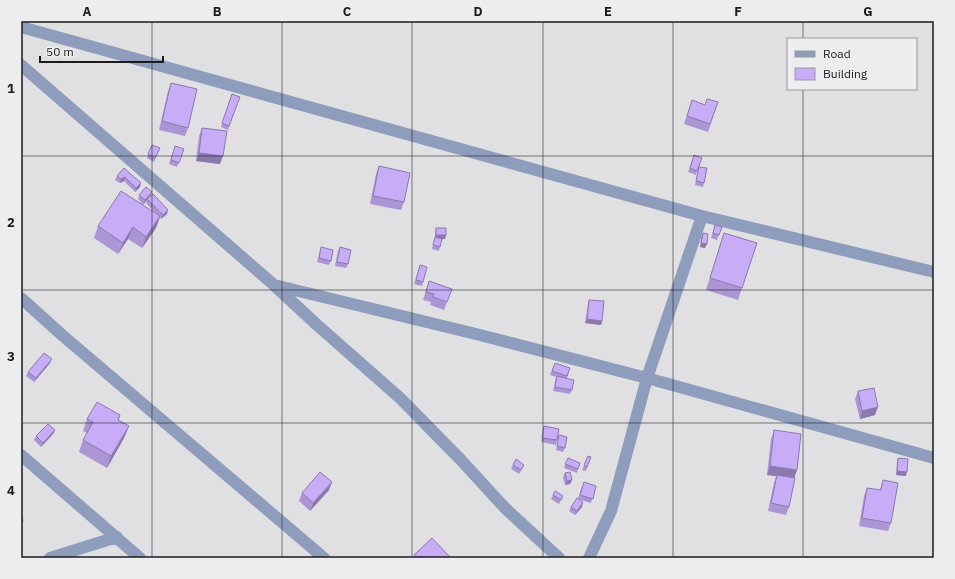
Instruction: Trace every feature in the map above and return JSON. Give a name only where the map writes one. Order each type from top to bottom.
[{"type":"street","points":[[21,28],[702,216],[934,272]]},
{"type":"street","points":[[21,65],[274,285],[400,398],[460,459],[505,508],[559,558]]},
{"type":"street","points":[[589,558],[611,511],[647,378],[702,216]]},
{"type":"street","points":[[274,285],[476,334],[647,378],[934,458]]},
{"type":"street","points":[[21,298],[62,335],[324,558]]},
{"type":"street","points":[[21,455],[140,558]]},
{"type":"street","points":[[50,558],[117,537]]},
{"type":"building","points":[[171,83],[197,89],[188,128],[162,121]]},
{"type":"building","points":[[232,94],[240,97],[229,126],[222,123]]},
{"type":"building","points":[[707,99],[718,102],[710,124],[687,116],[692,100],[705,105]]},
{"type":"building","points":[[202,128],[227,131],[223,156],[199,153]]},
{"type":"building","points":[[152,145],[160,148],[155,158],[148,154]]},
{"type":"building","points":[[175,146],[184,149],[179,163],[171,160]]},
{"type":"building","points":[[694,155],[702,158],[697,171],[690,168]]},
{"type":"building","points":[[379,166],[410,173],[404,202],[373,196]]},
{"type":"building","points":[[699,167],[707,168],[704,183],[696,181]]},
{"type":"building","points":[[124,168],[141,183],[136,188],[125,177],[121,179],[117,176]]},
{"type":"building","points":[[146,187],[152,192],[145,200],[139,195]]},
{"type":"building","points":[[121,191],[160,216],[146,237],[133,227],[123,243],[98,226]]},
{"type":"building","points":[[153,194],[168,210],[163,215],[147,199]]},
{"type":"building","points":[[715,225],[722,227],[719,235],[713,233]]},
{"type":"building","points":[[436,228],[446,228],[446,235],[436,235]]},
{"type":"building","points":[[703,233],[708,234],[707,244],[701,243]]},
{"type":"building","points":[[724,233],[757,243],[742,288],[710,278]]},
{"type":"building","points":[[435,237],[442,239],[440,247],[433,245]]},
{"type":"building","points":[[321,247],[333,250],[331,261],[319,258]]},
{"type":"building","points":[[340,247],[351,250],[348,264],[337,262]]},
{"type":"building","points":[[420,265],[427,267],[423,282],[416,280]]},
{"type":"building","points":[[429,281],[452,289],[447,302],[433,297],[434,294],[426,292]]},
{"type":"building","points":[[589,300],[604,301],[602,321],[587,319]]},
{"type":"building","points":[[44,353],[52,359],[36,378],[28,372]]},
{"type":"building","points":[[555,363],[570,368],[567,376],[552,371]]},
{"type":"building","points":[[557,376],[574,380],[572,390],[555,387]]},
{"type":"building","points":[[874,388],[878,407],[862,411],[858,391]]},
{"type":"building","points":[[97,402],[120,415],[118,420],[129,426],[111,456],[83,440],[93,422],[87,419]]},
{"type":"building","points":[[48,424],[55,430],[43,443],[36,436]]},
{"type":"building","points":[[544,426],[559,429],[557,440],[542,438]]},
{"type":"building","points":[[774,430],[801,434],[797,470],[770,466]]},
{"type":"building","points":[[559,435],[567,437],[565,448],[557,446]]},
{"type":"building","points":[[588,456],[591,457],[587,467],[584,465]]},
{"type":"building","points":[[568,458],[580,463],[578,469],[565,464]]},
{"type":"building","points":[[898,458],[908,459],[907,472],[897,471]]},
{"type":"building","points":[[516,459],[524,465],[521,470],[513,465]]},
{"type":"building","points":[[320,472],[332,482],[313,503],[302,493]]},
{"type":"building","points":[[570,472],[572,480],[567,481],[565,473]]},
{"type":"building","points":[[777,475],[795,478],[789,507],[771,503]]},
{"type":"building","points":[[883,480],[898,483],[891,523],[862,518],[867,488],[881,490]]},
{"type":"building","points":[[584,482],[596,486],[593,499],[580,495]]},
{"type":"building","points":[[555,491],[563,496],[561,500],[553,495]]},
{"type":"building","points":[[577,498],[583,502],[577,511],[571,507]]},
{"type":"building","points":[[432,538],[451,558],[417,558],[414,555]]}]
